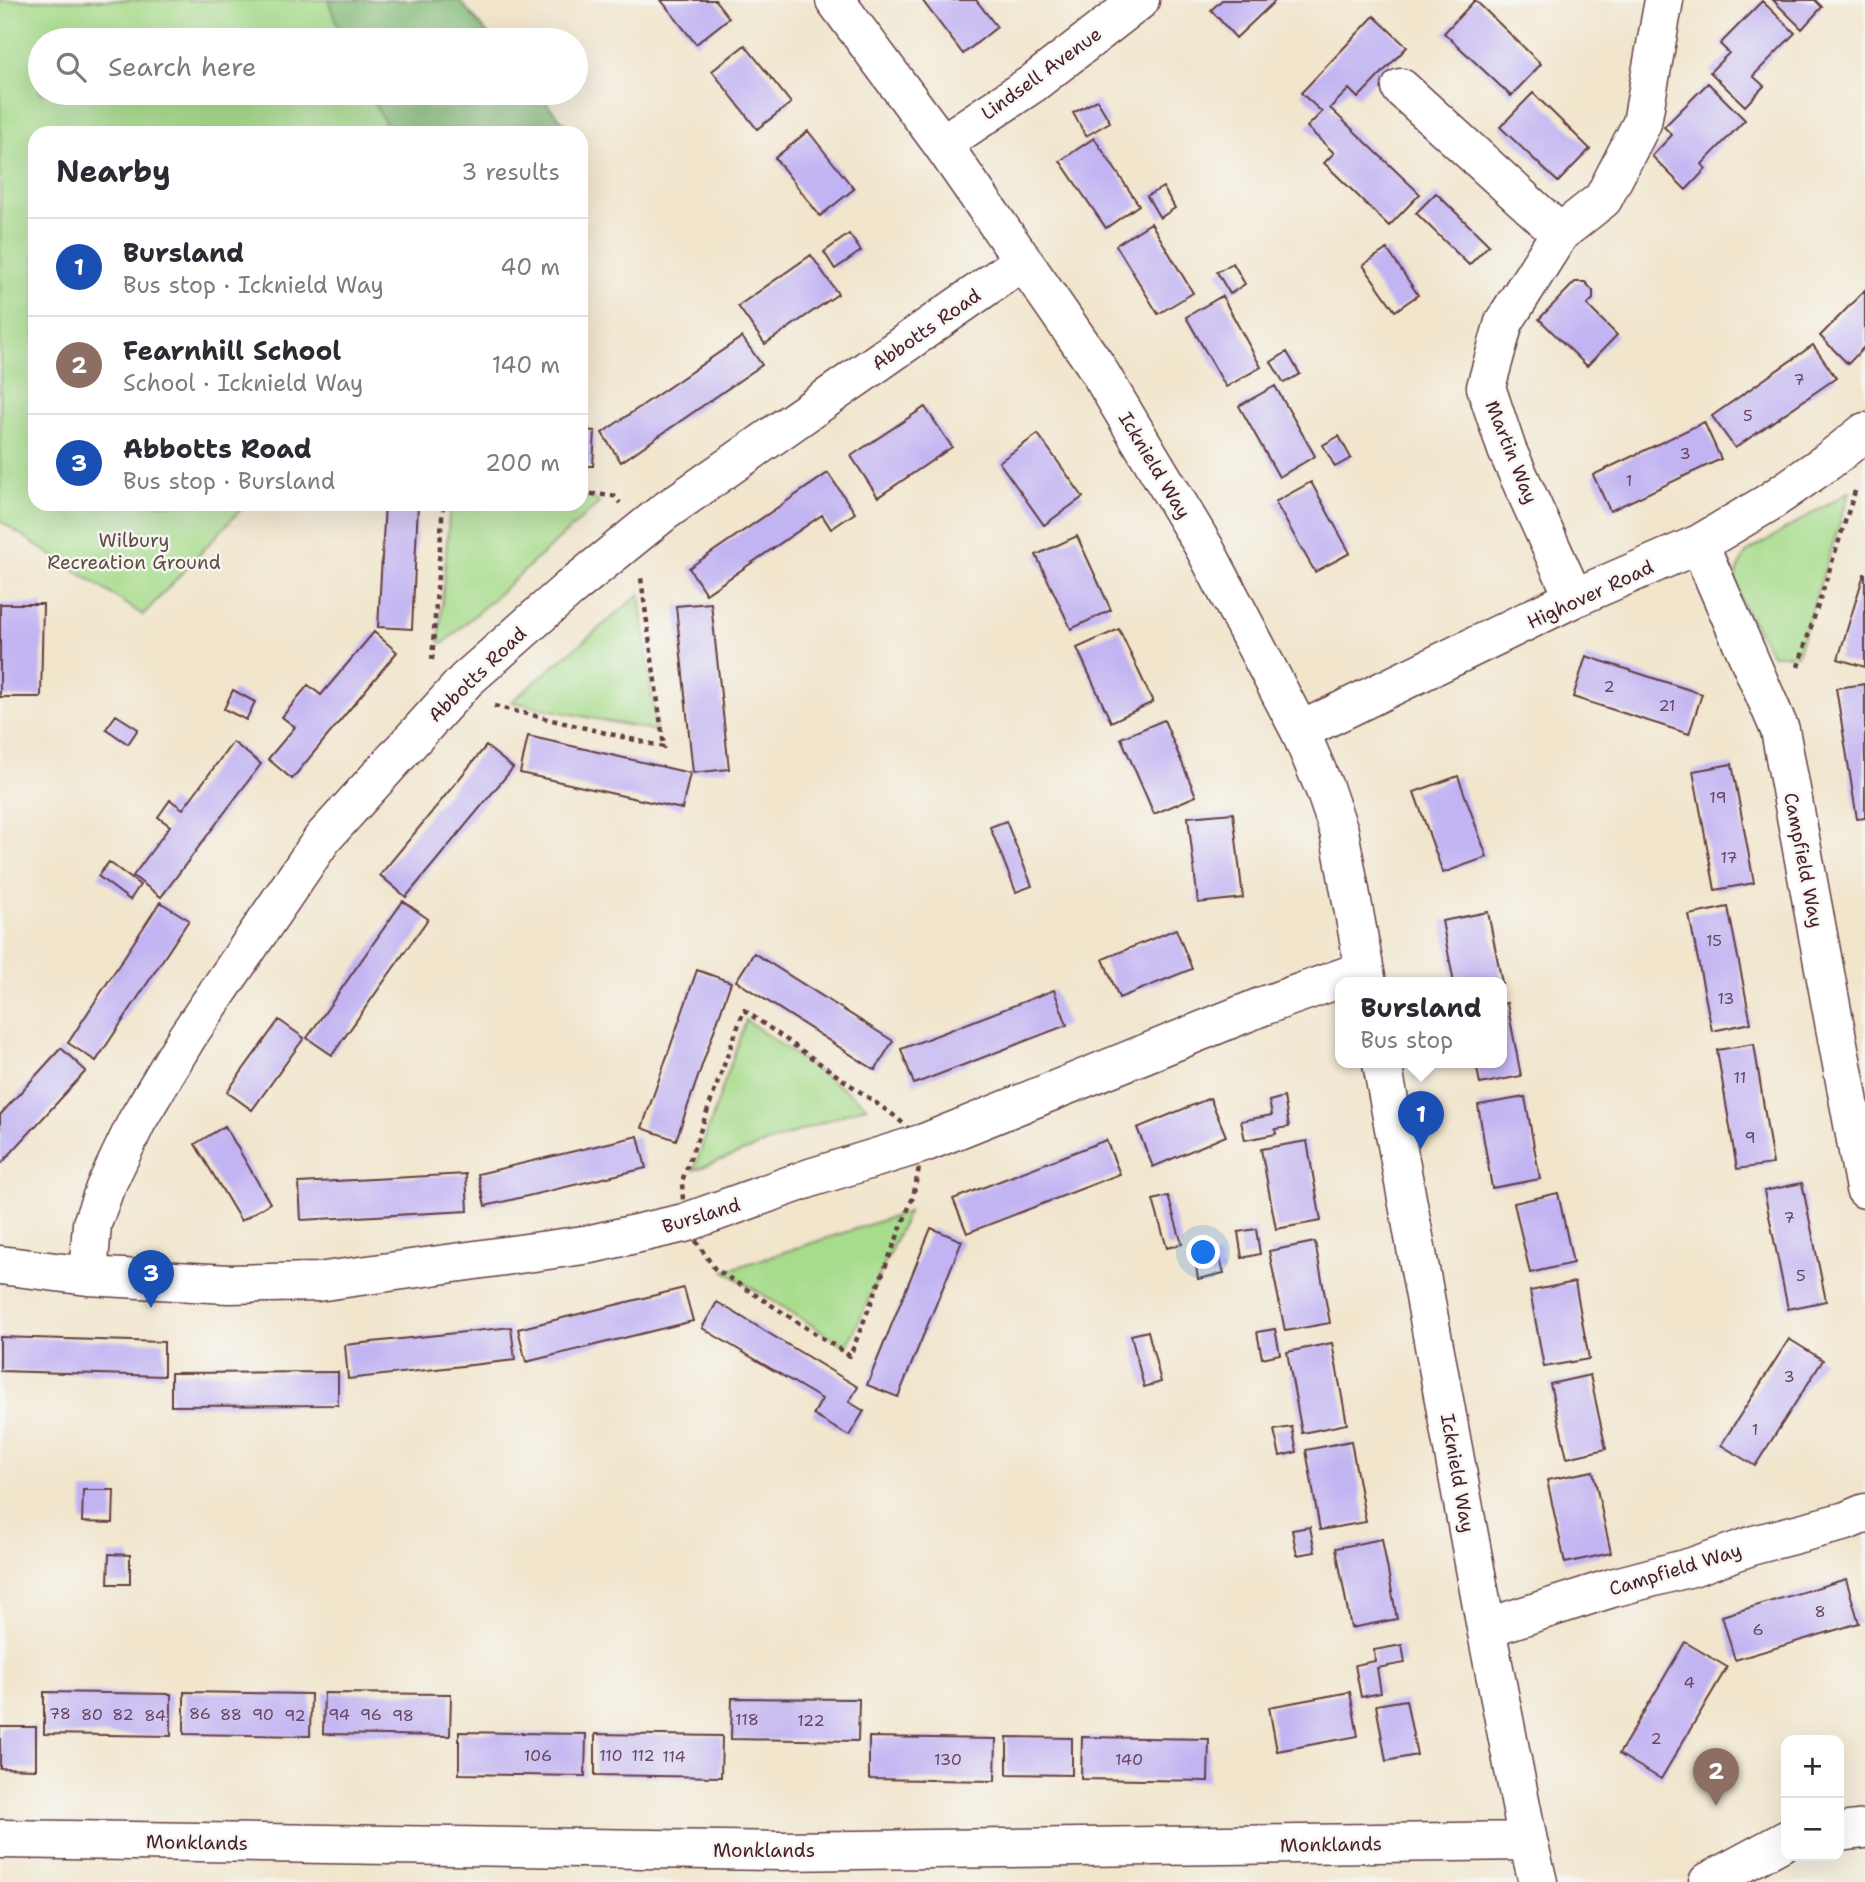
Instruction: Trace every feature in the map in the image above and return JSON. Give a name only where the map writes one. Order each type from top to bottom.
[{"type":"street","name":"Icknield Way","points":[[835,0],[942,144],[1094,363],[1183,512],[1300,731],[1325,790],[1339,831],[1366,976]]},
{"type":"street","name":"Lindsell Avenue","points":[[942,144],[1031,84],[1140,0]]},
{"type":"street","name":"Martin Way","points":[[1574,598],[1507,450],[1486,387],[1504,322],[1560,233],[1603,199],[1642,123],[1664,0]]},
{"type":"street","points":[[1401,88],[1560,233]]},
{"type":"street","name":"Abbotts Road","points":[[88,1276],[92,1224],[105,1188],[136,1121],[187,1037],[323,838],[448,673],[615,552],[664,512],[1023,261]]},
{"type":"street","name":"Highover Road","points":[[1300,731],[1574,598],[1699,544],[1768,503],[1865,432]]},
{"type":"street","name":"Campfield Way","points":[[1699,544],[1780,730],[1865,1189]]},
{"type":"street","name":"Bursland","points":[[0,1265],[88,1276],[228,1283],[317,1282],[591,1244],[684,1223],[813,1177],[923,1143],[1263,1006],[1335,985]]},
{"type":"street","name":"Icknield Way","points":[[1383,1068],[1486,1628],[1538,1882]]},
{"type":"street","name":"Campfield Way","points":[[1486,1628],[1612,1588],[1692,1567],[1754,1545],[1846,1521],[1865,1513]]},
{"type":"street","points":[[1844,1831],[1865,1829]]},
{"type":"street","name":"Monklands","points":[[0,1839],[781,1866],[1528,1841]]},
{"type":"street","points":[[1708,1882],[1781,1843]]},
{"type":"path","points":[[1798,667],[1857,487]]},
{"type":"path","points":[[443,511],[448,673],[491,705],[664,747],[643,580],[615,552]]},
{"type":"path","points":[[744,1010],[897,1116],[923,1143],[913,1197],[850,1356],[714,1268],[684,1223],[682,1181],[744,1010]]},
{"type":"green space","name":"Wilbury Recreation Ground","points":[[0,0],[459,0],[483,28],[28,28],[28,105],[548,105],[566,126],[28,126],[28,511],[240,511],[143,615],[0,521]]},
{"type":"green space","points":[[328,0],[459,0],[483,28],[338,28]]},
{"type":"green space","points":[[375,105],[548,105],[566,126],[387,126]]},
{"type":"green space","points":[[1850,491],[1797,655],[1772,655],[1738,592],[1736,580],[1740,564],[1746,553]]},
{"type":"green space","points":[[588,497],[599,503],[444,643],[439,642],[449,511],[588,511]]},
{"type":"green space","points":[[640,594],[656,731],[511,702]]},
{"type":"green space","points":[[746,1020],[867,1106],[694,1170]]},
{"type":"green space","points":[[908,1212],[847,1347],[725,1271]]},
{"type":"building","points":[[661,0],[715,0],[729,18],[696,44]]},
{"type":"building","points":[[922,0],[976,0],[997,27],[963,54]]},
{"type":"building","points":[[1222,0],[1276,0],[1236,38],[1211,10]]},
{"type":"building","points":[[1475,0],[1541,64],[1511,96],[1444,33]]},
{"type":"building","points":[[1773,0],[1815,0],[1822,7],[1802,29]]},
{"type":"building","points":[[1762,1],[1795,33],[1753,76],[1764,86],[1745,106],[1710,72],[1729,53],[1720,44]]},
{"type":"building","points":[[1374,16],[1407,47],[1358,98],[1349,89],[1330,108],[1420,194],[1389,226],[1324,163],[1334,153],[1307,127],[1322,112],[1301,93]]},
{"type":"building","points":[[745,45],[791,103],[757,129],[712,71]]},
{"type":"building","points":[[1708,83],[1745,120],[1702,164],[1706,169],[1686,190],[1652,156],[1672,135],[1664,127]]},
{"type":"building","points":[[1533,93],[1590,149],[1558,182],[1500,127]]},
{"type":"building","points":[[1097,100],[1110,122],[1086,136],[1073,113]]},
{"type":"building","points":[[808,131],[854,189],[820,216],[775,158]]},
{"type":"building","points":[[1094,138],[1139,205],[1106,228],[1060,161]]},
{"type":"building","points":[[1163,187],[1175,208],[1160,218],[1147,196]]},
{"type":"building","points":[[1436,193],[1489,245],[1469,265],[1416,213]]},
{"type":"building","points":[[1151,223],[1193,293],[1158,314],[1116,245]]},
{"type":"building","points":[[849,234],[861,251],[835,269],[824,252]]},
{"type":"building","points":[[1387,249],[1418,295],[1395,311],[1363,265]]},
{"type":"building","points":[[811,255],[838,294],[765,344],[738,306]]},
{"type":"building","points":[[1233,263],[1245,284],[1230,294],[1217,272]]},
{"type":"building","points":[[1575,282],[1585,282],[1593,291],[1593,299],[1587,305],[1617,335],[1587,366],[1539,319]]},
{"type":"building","points":[[1865,290],[1865,346],[1848,364],[1820,336]]},
{"type":"building","points":[[1222,296],[1261,367],[1226,387],[1186,317]]},
{"type":"building","points":[[742,337],[762,365],[621,462],[602,433]]},
{"type":"building","points":[[1813,345],[1836,378],[1735,448],[1712,416]]},
{"type":"building","points":[[1287,352],[1300,374],[1284,383],[1271,362]]},
{"type":"building","points":[[1275,386],[1315,456],[1279,477],[1239,406]]},
{"type":"building","points":[[925,407],[952,447],[878,497],[851,456]]},
{"type":"building","points":[[1704,422],[1721,459],[1610,511],[1593,475]]},
{"type":"building","points":[[588,430],[595,431],[593,466],[588,466]]},
{"type":"building","points":[[1038,434],[1083,497],[1044,525],[999,462]]},
{"type":"building","points":[[1339,436],[1351,458],[1335,467],[1323,445]]},
{"type":"building","points":[[828,473],[855,513],[831,529],[822,515],[706,594],[689,568]]},
{"type":"building","points":[[1311,482],[1350,553],[1315,572],[1275,502]]},
{"type":"building","points":[[385,511],[418,511],[412,629],[378,627]]},
{"type":"building","points":[[1077,536],[1111,610],[1071,629],[1036,555]]},
{"type":"building","points":[[1865,574],[1865,667],[1838,659]]},
{"type":"building","points":[[711,603],[729,769],[693,773],[676,606]]},
{"type":"building","points":[[0,604],[43,604],[41,697],[0,697]]},
{"type":"building","points":[[1119,629],[1153,702],[1111,722],[1077,648]]},
{"type":"building","points":[[374,632],[397,652],[292,779],[268,759],[295,727],[282,717],[308,685],[321,695]]},
{"type":"building","points":[[1586,656],[1702,694],[1689,734],[1573,697]]},
{"type":"building","points":[[1865,684],[1865,818],[1857,819],[1836,688]]},
{"type":"building","points":[[233,690],[255,702],[246,720],[224,709]]},
{"type":"building","points":[[116,715],[138,729],[128,744],[106,729]]},
{"type":"building","points":[[1164,720],[1196,796],[1154,814],[1121,738]]},
{"type":"building","points":[[528,736],[690,773],[682,809],[520,773]]},
{"type":"building","points":[[233,742],[261,764],[161,897],[133,876],[170,826],[158,817],[170,800],[183,809]]},
{"type":"building","points":[[486,746],[513,768],[406,897],[380,875]]},
{"type":"building","points":[[1732,764],[1754,883],[1715,890],[1693,771]]},
{"type":"building","points":[[1458,776],[1487,857],[1443,873],[1414,792]]},
{"type":"building","points":[[1233,813],[1243,898],[1198,903],[1188,817]]},
{"type":"building","points":[[1006,821],[1032,886],[1016,892],[990,827]]},
{"type":"building","points":[[109,862],[140,885],[130,900],[98,876]]},
{"type":"building","points":[[403,901],[428,919],[332,1055],[307,1038]]},
{"type":"building","points":[[160,902],[189,920],[96,1061],[68,1043]]},
{"type":"building","points":[[1728,907],[1751,1023],[1712,1031],[1689,915]]},
{"type":"building","points":[[1488,912],[1501,977],[1453,977],[1442,921]]},
{"type":"building","points":[[1176,929],[1192,969],[1119,998],[1103,959]]},
{"type":"building","points":[[754,953],[893,1041],[875,1070],[736,981]]},
{"type":"building","points":[[697,970],[731,982],[676,1140],[642,1128]]},
{"type":"building","points":[[1054,990],[1067,1025],[914,1084],[901,1049]]},
{"type":"building","points":[[1507,1003],[1521,1076],[1480,1084],[1477,1068],[1507,1068]]},
{"type":"building","points":[[279,1020],[304,1038],[252,1110],[227,1092]]},
{"type":"building","points":[[1754,1044],[1773,1164],[1737,1169],[1717,1050]]},
{"type":"building","points":[[61,1048],[86,1071],[0,1165],[0,1115]]},
{"type":"building","points":[[1284,1097],[1289,1127],[1275,1129],[1276,1134],[1245,1140],[1241,1121],[1272,1115],[1269,1101]]},
{"type":"building","points":[[1525,1097],[1540,1179],[1492,1188],[1478,1105]]},
{"type":"building","points":[[1210,1098],[1226,1136],[1153,1167],[1137,1128]]},
{"type":"building","points":[[225,1126],[270,1203],[241,1221],[195,1144]]},
{"type":"building","points":[[638,1136],[646,1168],[485,1206],[478,1174]]},
{"type":"building","points":[[1106,1140],[1120,1174],[967,1233],[953,1199]]},
{"type":"building","points":[[1307,1141],[1321,1221],[1276,1229],[1261,1149]]},
{"type":"building","points":[[466,1174],[468,1211],[301,1220],[299,1183]]},
{"type":"building","points":[[1802,1183],[1826,1301],[1788,1309],[1764,1191]]},
{"type":"building","points":[[1558,1193],[1573,1263],[1530,1273],[1514,1203]]},
{"type":"building","points":[[1168,1196],[1182,1244],[1167,1248],[1153,1200]]},
{"type":"building","points":[[931,1228],[962,1241],[898,1397],[867,1385]]},
{"type":"building","points":[[1256,1229],[1260,1254],[1242,1258],[1238,1232]]},
{"type":"building","points":[[1315,1242],[1330,1323],[1285,1331],[1269,1251]]},
{"type":"building","points":[[1219,1255],[1224,1273],[1198,1279],[1195,1260]]},
{"type":"building","points":[[1575,1282],[1589,1359],[1544,1367],[1530,1291]]},
{"type":"building","points":[[684,1288],[693,1321],[526,1362],[518,1329]]},
{"type":"building","points":[[717,1302],[858,1387],[849,1402],[864,1411],[849,1436],[813,1415],[822,1399],[702,1328]]},
{"type":"building","points":[[511,1327],[515,1360],[348,1379],[345,1345]]},
{"type":"building","points":[[1275,1329],[1280,1354],[1262,1358],[1257,1332]]},
{"type":"building","points":[[1148,1331],[1161,1382],[1144,1387],[1131,1335]]},
{"type":"building","points":[[0,1337],[164,1342],[164,1376],[0,1371]]},
{"type":"building","points":[[1789,1339],[1823,1360],[1755,1466],[1721,1445]]},
{"type":"building","points":[[1332,1343],[1347,1424],[1302,1433],[1287,1352]]},
{"type":"building","points":[[338,1372],[338,1405],[171,1406],[171,1373]]},
{"type":"building","points":[[1590,1375],[1606,1449],[1567,1458],[1550,1384]]},
{"type":"building","points":[[1292,1427],[1297,1452],[1280,1456],[1274,1430]]},
{"type":"building","points":[[1351,1441],[1366,1522],[1320,1530],[1306,1450]]},
{"type":"building","points":[[1593,1471],[1611,1553],[1565,1563],[1547,1480]]},
{"type":"building","points":[[83,1490],[114,1490],[113,1523],[82,1522]]},
{"type":"building","points":[[1310,1527],[1315,1552],[1297,1555],[1292,1530]]},
{"type":"building","points":[[1382,1539],[1397,1619],[1351,1628],[1336,1548]]},
{"type":"building","points":[[109,1554],[130,1555],[130,1584],[108,1584]]},
{"type":"building","points":[[1846,1579],[1859,1623],[1735,1660],[1722,1616]]},
{"type":"building","points":[[1685,1642],[1727,1667],[1661,1779],[1619,1754]]},
{"type":"building","points":[[1402,1645],[1405,1663],[1377,1668],[1381,1693],[1361,1697],[1355,1665],[1375,1661],[1374,1650]]},
{"type":"building","points":[[44,1692],[171,1694],[171,1736],[44,1734]]},
{"type":"building","points":[[184,1692],[311,1694],[310,1736],[184,1734]]},
{"type":"building","points":[[1350,1692],[1358,1736],[1277,1751],[1269,1707]]},
{"type":"building","points":[[324,1693],[451,1694],[450,1736],[323,1734]]},
{"type":"building","points":[[732,1698],[859,1699],[858,1741],[731,1739]]},
{"type":"building","points":[[1406,1700],[1417,1755],[1386,1761],[1376,1705]]},
{"type":"building","points":[[0,1727],[36,1727],[36,1769],[0,1768]]},
{"type":"building","points":[[459,1732],[586,1734],[585,1776],[459,1774]]},
{"type":"building","points":[[595,1734],[722,1736],[721,1777],[595,1775]]},
{"type":"building","points":[[869,1737],[996,1739],[995,1781],[869,1779]]},
{"type":"building","points":[[1007,1737],[1072,1738],[1072,1775],[1007,1774]]},
{"type":"building","points":[[1082,1737],[1209,1739],[1208,1781],[1081,1779]]},
{"type":"place","name":"Bursland","points":[[1421,1149]]},
{"type":"place","name":"Abbotts Road","points":[[151,1308]]},
{"type":"place","name":"Fearnhill School","points":[[1716,1806]]}]
